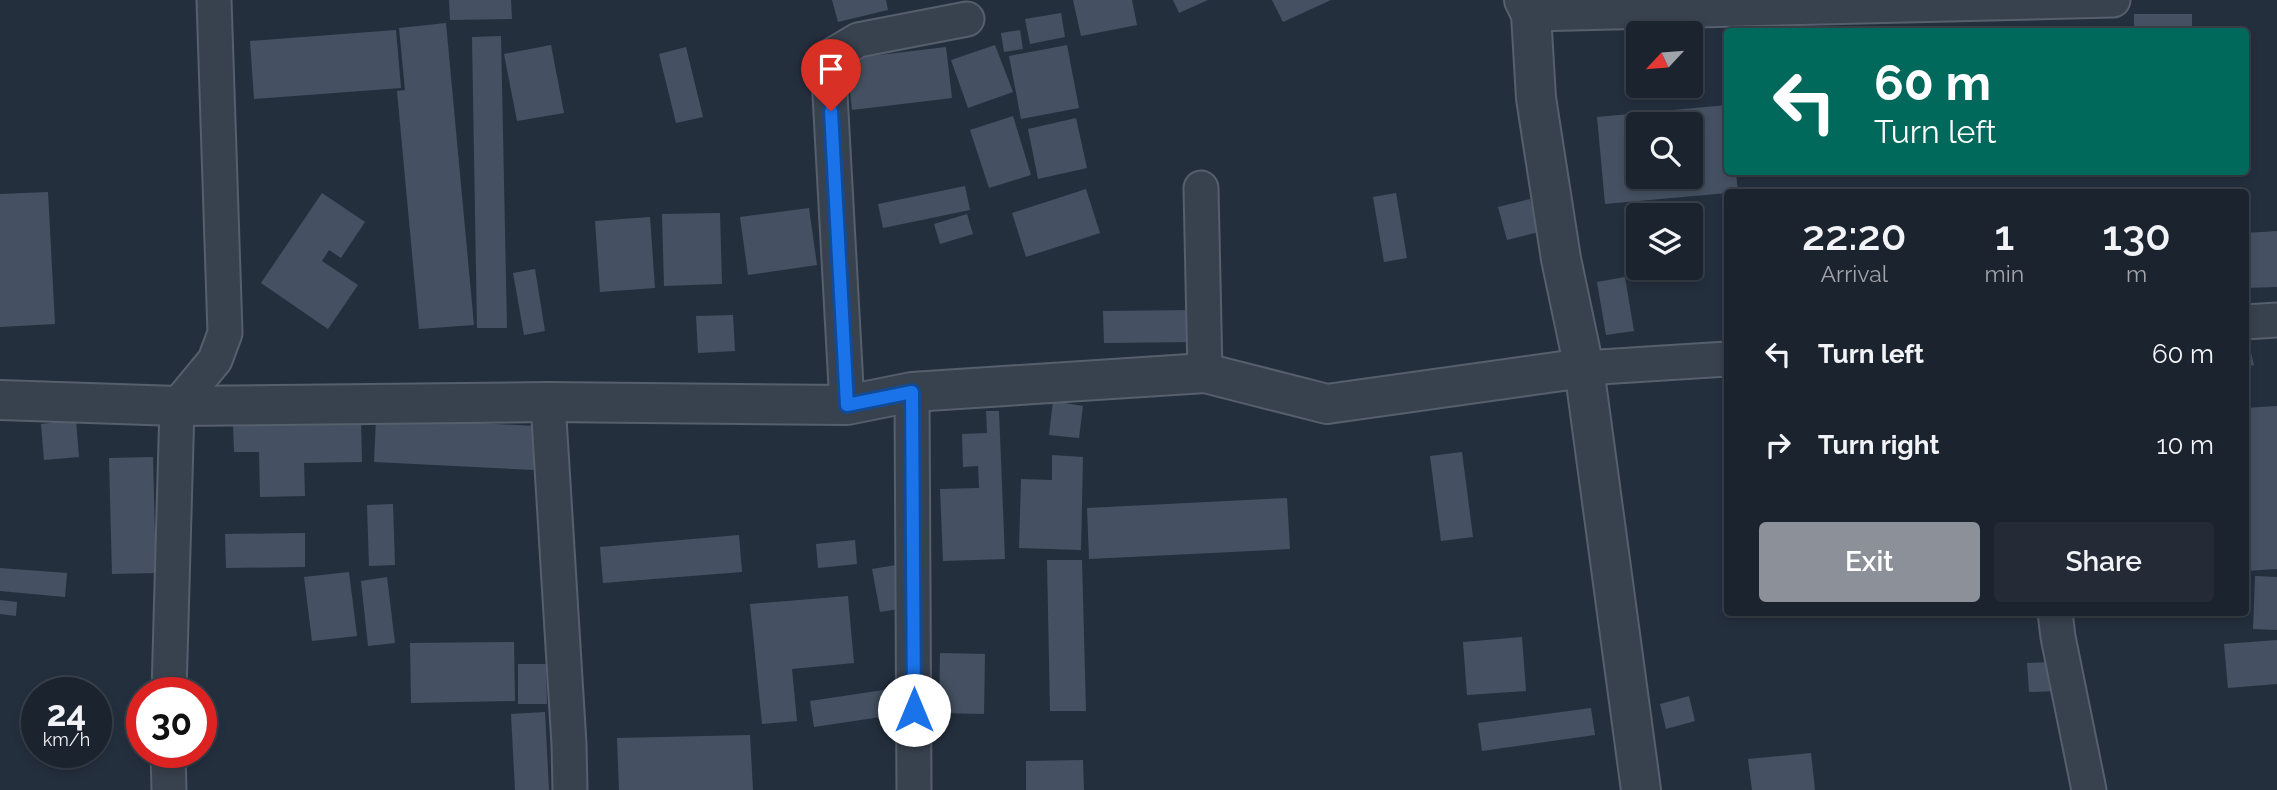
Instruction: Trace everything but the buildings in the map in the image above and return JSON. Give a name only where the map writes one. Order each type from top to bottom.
[{"type":"street","points":[[169,677],[177,406],[215,360],[225,333],[214,0]]},
{"type":"street","points":[[1641,790],[1584,368],[1561,259],[1536,98],[1528,7],[2113,0]]},
{"type":"street","points":[[847,405],[828,58],[858,40],[967,19]]},
{"type":"street","points":[[1201,188],[1205,373]]},
{"type":"street","points":[[2249,323],[2277,320]]},
{"type":"street","points":[[0,400],[177,406],[548,402],[847,405],[912,392],[1205,373],[1327,404],[1584,368],[1724,359]]},
{"type":"street","points":[[912,392],[914,790]]},
{"type":"street","points":[[548,402],[570,790]]},
{"type":"street","points":[[2055,616],[2089,790]]},
{"type":"street","points":[[168,768],[169,790]]},
{"type":"route","points":[[831,111],[847,405],[912,392],[914,710]]}]
